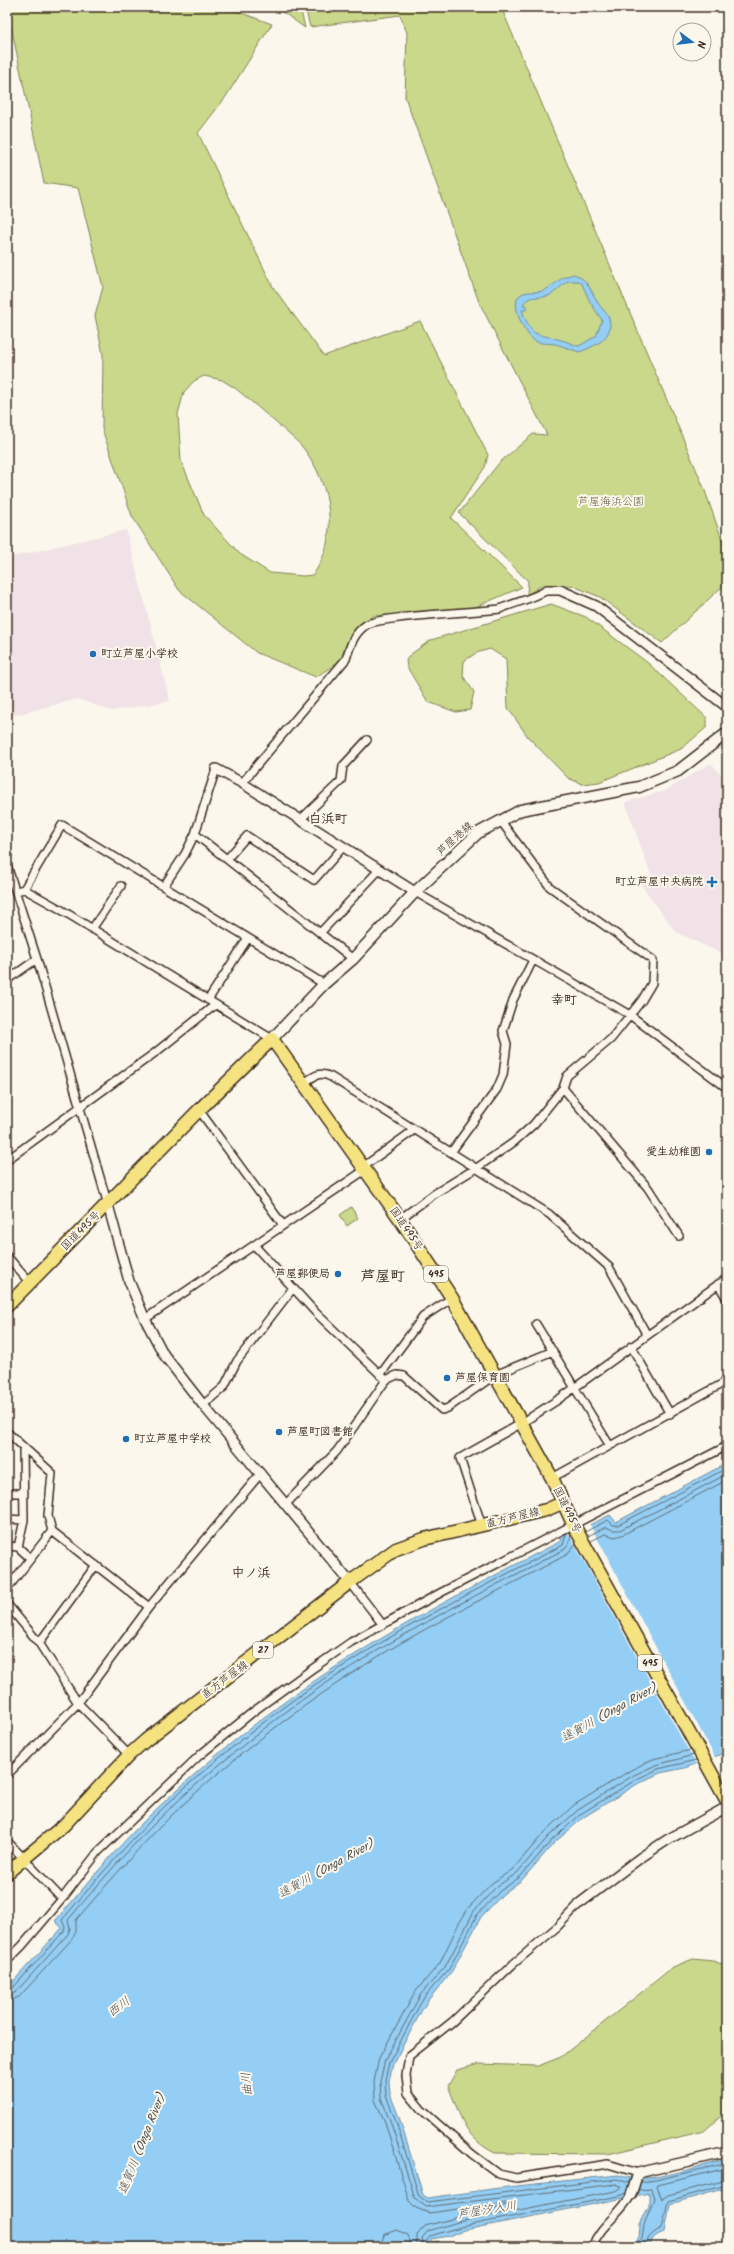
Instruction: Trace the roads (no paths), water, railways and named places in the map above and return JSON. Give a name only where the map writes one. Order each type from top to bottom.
[{"type":"main road","name":"芦屋港線","points":[[272,1039],[324,984],[353,959],[415,892],[478,833],[521,810],[546,803],[639,787],[656,781],[678,771],[727,733]]},
{"type":"main road","name":"国道495号","points":[[7,1306],[29,1282],[108,1205],[199,1110],[272,1039],[400,1219],[452,1298],[552,1478],[562,1503],[573,1524],[727,1801]]},
{"type":"main road","name":"直方芦屋線","points":[[7,1873],[64,1825],[129,1754],[350,1582],[396,1549],[424,1539],[546,1510],[562,1503]]},
{"type":"street","points":[[242,783],[346,659],[351,642],[367,624],[387,619],[500,609],[514,603],[532,599],[547,590],[560,590],[596,606],[727,707]]},
{"type":"street","points":[[300,820],[341,781],[343,766],[367,740]]},
{"type":"street","points":[[164,886],[185,854],[195,834],[216,769],[242,783],[415,892],[630,1015],[727,1088]]},
{"type":"street","points":[[400,1219],[434,1194],[478,1168],[514,1142],[534,1124],[563,1088],[566,1076],[611,1039],[652,983],[653,960],[550,887],[500,820]]},
{"type":"street","points":[[24,889],[62,825],[324,984]]},
{"type":"street","points":[[195,834],[353,959]]},
{"type":"street","points":[[227,859],[248,836],[314,880],[343,847]]},
{"type":"street","points":[[7,865],[10,885],[37,959],[129,1281],[145,1319],[164,1355],[202,1405],[261,1473],[383,1625]]},
{"type":"street","points":[[320,933],[379,870]]},
{"type":"street","points":[[10,885],[24,889],[272,1039]]},
{"type":"street","points":[[92,929],[120,886]]},
{"type":"street","points":[[208,1000],[248,938]]},
{"type":"street","points":[[7,980],[37,959]]},
{"type":"street","points":[[452,1151],[497,1089],[503,1075],[507,1044],[503,1031],[513,1000],[533,960]]},
{"type":"street","points":[[7,1160],[156,1052],[215,1005]]},
{"type":"street","points":[[304,1084],[317,1074],[323,1073],[414,1130],[452,1151],[549,1214],[609,1267],[647,1336]]},
{"type":"street","points":[[563,1088],[648,1188],[679,1236]]},
{"type":"street","points":[[199,1110],[283,1225]]},
{"type":"street","points":[[145,1319],[365,1170],[367,1164],[414,1130]]},
{"type":"street","points":[[254,1245],[294,1288],[383,1377]]},
{"type":"street","points":[[7,1256],[29,1282]]},
{"type":"street","points":[[482,1526],[460,1458],[522,1424],[727,1278]]},
{"type":"street","points":[[718,1284],[727,1299]]},
{"type":"street","points":[[202,1405],[224,1387],[237,1361],[294,1288]]},
{"type":"street","points":[[286,1504],[337,1451],[383,1377],[423,1317],[452,1298]]},
{"type":"street","points":[[536,1324],[576,1387],[610,1446]]},
{"type":"street","points":[[631,1346],[670,1414]]},
{"type":"street","points":[[383,1377],[397,1375],[404,1376],[442,1410],[448,1408],[495,1376],[553,1351]]},
{"type":"street","points":[[552,1478],[670,1414],[727,1381]]},
{"type":"street","points":[[7,1432],[52,1474],[48,1516],[52,1531],[149,1607]]},
{"type":"street","points":[[7,1961],[22,1946],[62,1899],[98,1852],[200,1755],[254,1711],[312,1669],[351,1642],[573,1524],[727,1446]]},
{"type":"street","points":[[18,1547],[24,1520],[23,1447]]},
{"type":"street","points":[[7,1775],[78,1702],[149,1607],[261,1473]]},
{"type":"street","points":[[7,1493],[24,1493]]},
{"type":"street","points":[[7,1518],[24,1520]]},
{"type":"street","points":[[7,1589],[52,1531]]},
{"type":"street","points":[[7,1546],[18,1547],[30,1558]]},
{"type":"street","points":[[39,1643],[96,1565]]},
{"type":"street","points":[[7,1604],[39,1643],[78,1702],[129,1754]]},
{"type":"street","points":[[727,1807],[667,1840],[640,1858],[580,1903],[557,1927],[512,1966],[452,2022],[409,2056],[406,2076],[408,2093],[426,2113],[472,2154],[499,2174],[516,2178],[608,2164],[638,2175],[727,2152]]},
{"type":"street","points":[[7,1841],[25,1858],[62,1899]]},
{"type":"street","points":[[592,2247],[596,2236],[625,2206],[638,2175]]},
{"type":"water","points":[[574,274],[586,282],[598,303],[608,316],[610,323],[607,335],[602,340],[597,344],[579,352],[556,344],[535,341],[527,333],[517,313],[516,306],[519,296],[528,292],[539,292],[545,290]],"holes":[[[568,281],[578,281],[582,284],[590,302],[602,320],[596,336],[579,346],[540,335],[532,331],[522,310],[526,310],[527,306],[523,305],[525,302],[530,298],[551,295]]]},
{"type":"water","points":[[727,1463],[727,1752],[685,1768],[660,1773],[639,1783],[584,1817],[554,1843],[522,1880],[503,1894],[481,1917],[452,1971],[422,2010],[393,2064],[389,2081],[390,2094],[399,2117],[423,2195],[428,2198],[499,2188],[618,2175],[630,2178],[657,2177],[727,2159],[727,2188],[670,2204],[665,2232],[655,2237],[650,2247],[623,2247],[634,2243],[639,2237],[640,2224],[649,2206],[649,2193],[460,2231],[449,2236],[431,2239],[431,2242],[439,2241],[439,2247],[397,2247],[397,2245],[395,2247],[7,2247],[7,1988],[62,1928],[55,1921],[101,1867],[149,1816],[196,1773],[262,1719],[312,1682],[381,1638],[452,1598],[561,1541],[563,1527],[568,1523],[583,1528],[610,1515],[616,1522]]},
{"type":"place","name":"町立芦屋小学校","points":[[93,654]]},
{"type":"place","name":"町立芦屋中央病院","points":[[712,882]]},
{"type":"place","name":"愛生幼稚園","points":[[709,1152]]},
{"type":"place","name":"芦屋郵便局","points":[[338,1274]]},
{"type":"place","name":"芦屋保育園","points":[[447,1378]]},
{"type":"place","name":"芦屋町図書館","points":[[279,1432]]},
{"type":"place","name":"町立芦屋中学校","points":[[126,1439]]},
{"type":"district","name":"白浜町","points":[[328,819]]},
{"type":"district","name":"幸町","points":[[564,1000]]},
{"type":"district","name":"芦屋町","points":[[383,1277]]},
{"type":"district","name":"中ノ浜","points":[[251,1573]]},
{"type":"park label","name":"芦屋海浜公園","points":[[611,502]]},
{"type":"water label","name":"遠賀川 (Onga River)","points":[[609,1713]]},
{"type":"water label","name":"遠賀川 (Onga River)","points":[[326,1869]]},
{"type":"water label","name":"西川","points":[[119,2007]]},
{"type":"water label","name":"曲川","points":[[247,2084]]},
{"type":"water label","name":"遠賀川 (Onga River)","points":[[142,2144]]},
{"type":"water label","name":"芦屋汐入川","points":[[487,2210]]}]
